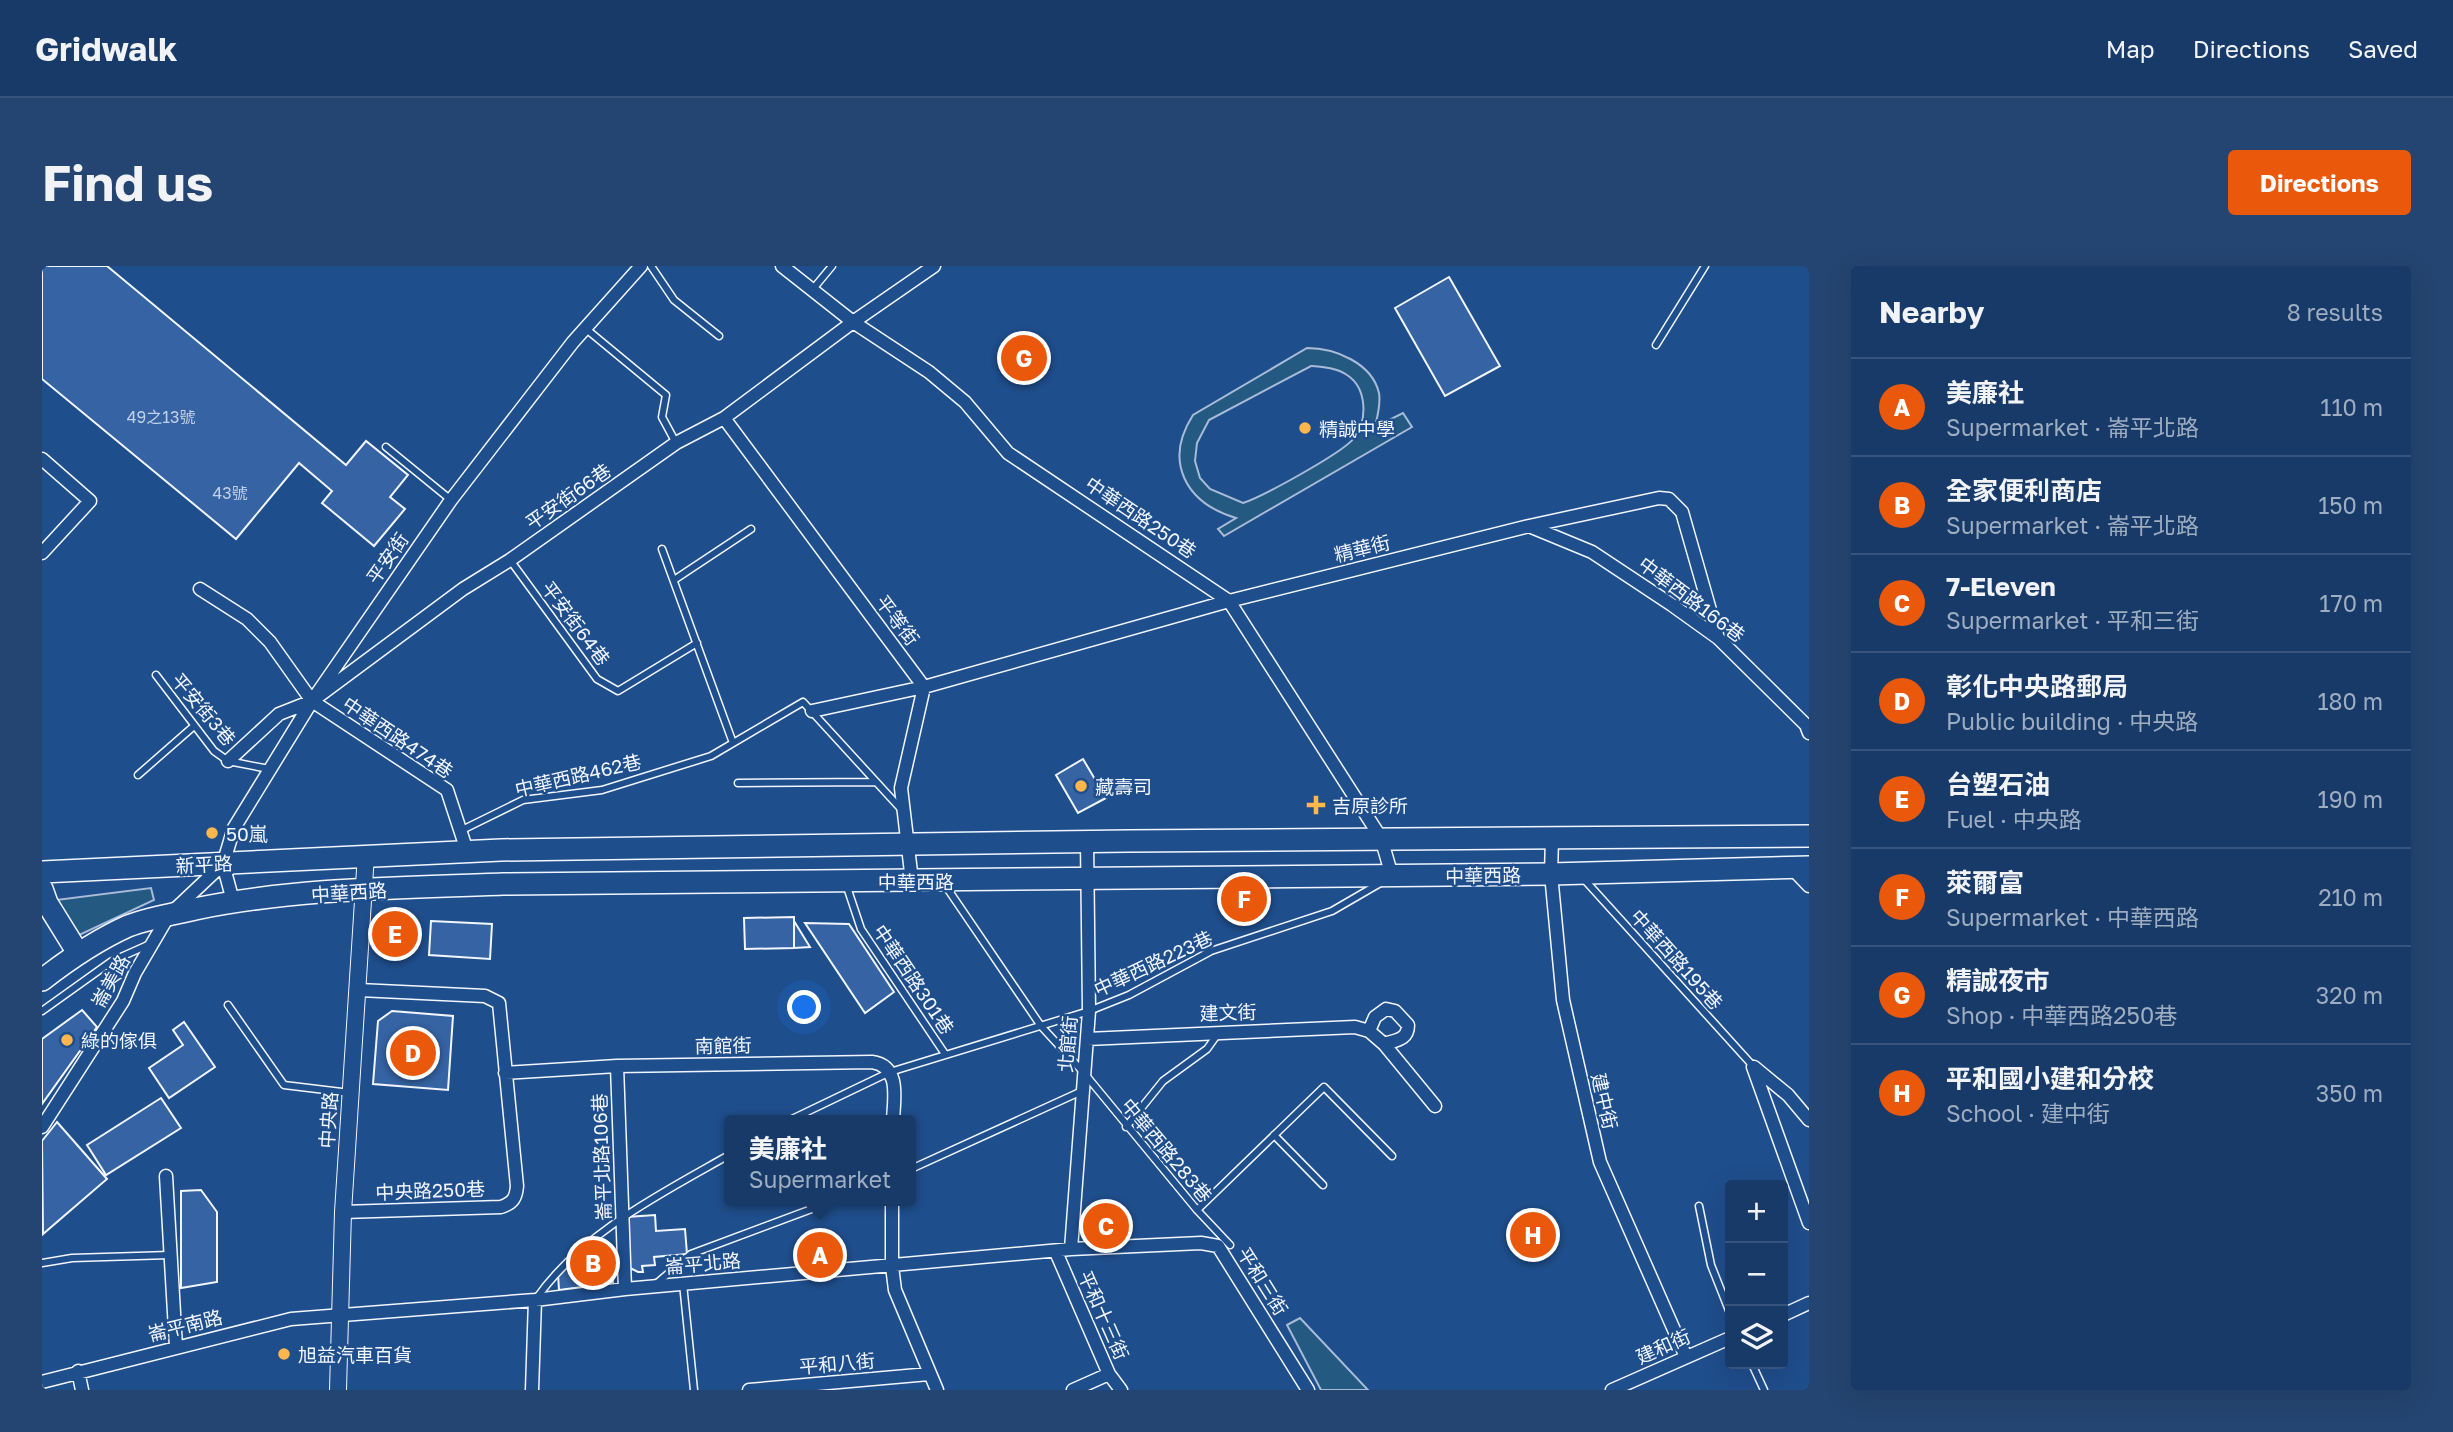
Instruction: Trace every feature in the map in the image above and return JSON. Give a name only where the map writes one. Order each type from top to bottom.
[{"type":"main road","name":"中華西路","points":[[366,854],[464,841],[907,843],[1809,836]]},
{"type":"main road","name":"新平路","points":[[42,872],[366,854]]},
{"type":"main road","name":"中華西路","points":[[42,979],[78,953],[129,926],[233,901],[365,889],[503,884],[1551,874],[1800,867]]},
{"type":"main road","points":[[42,889],[78,953]]},
{"type":"street","name":"平安街","points":[[223,864],[234,828],[312,701],[451,500],[585,328],[640,266]]},
{"type":"street","name":"中華西路250巷","points":[[782,266],[853,322],[929,372],[965,402],[1008,453],[1229,601],[1381,838],[1392,876]]},
{"type":"street","name":"平安街66巷","points":[[228,761],[279,714],[312,701],[463,589],[510,561],[677,443],[724,418],[853,322],[934,266]]},
{"type":"street","name":"平等街","points":[[724,418],[924,687]]},
{"type":"street","points":[[42,459],[90,502],[42,553]]},
{"type":"street","name":"精華街","points":[[812,711],[924,687],[1229,601],[1529,526],[1652,499],[1669,499],[1676,504],[1684,519],[1718,638]]},
{"type":"street","name":"中華西路166巷","points":[[1529,526],[1592,552],[1718,638],[1806,725],[1809,733]]},
{"type":"street","points":[[200,589],[247,619],[271,642],[312,701]]},
{"type":"street","points":[[912,881],[901,788],[924,687]]},
{"type":"street","name":"中華西路474巷","points":[[312,701],[447,790],[464,841]]},
{"type":"street","name":"建中街","points":[[1552,838],[1551,874],[1563,1000],[1600,1162],[1686,1357]]},
{"type":"street","name":"北館街","points":[[1071,1249],[1089,1011],[1087,841]]},
{"type":"street","name":"中央路","points":[[338,1390],[342,1212],[359,990],[366,854]]},
{"type":"street","points":[[223,864],[233,901]]},
{"type":"street","name":"崙美路","points":[[42,1127],[124,1000],[135,973],[169,915],[223,864]]},
{"type":"street","points":[[1800,867],[1809,886]]},
{"type":"street","points":[[359,990],[493,998],[500,1011],[505,1073]]},
{"type":"street","points":[[1384,1044],[1404,1038],[1408,1032],[1408,1025],[1395,1011],[1386,1009],[1375,1017],[1369,1031],[1384,1044],[1435,1105]]},
{"type":"street","name":"建文街","points":[[1087,1039],[1355,1027],[1369,1031]]},
{"type":"street","name":"南館街","points":[[505,1073],[617,1066],[872,1062],[881,1064],[891,1072]]},
{"type":"street","name":"崙平北路106巷","points":[[617,1066],[625,1289]]},
{"type":"street","points":[[1753,1067],[1788,1095],[1809,1119]]},
{"type":"street","points":[[1753,1067],[1809,1223]]},
{"type":"street","points":[[891,1072],[894,1083],[894,1115]]},
{"type":"street","name":"中央路250巷","points":[[342,1212],[501,1207],[510,1204],[516,1196],[517,1186],[505,1073]]},
{"type":"street","points":[[166,1176],[176,1347]]},
{"type":"street","points":[[892,1206],[892,1266],[895,1290],[937,1390]]},
{"type":"street","name":"平和三街","points":[[1071,1249],[1223,1242],[1308,1390]]},
{"type":"street","name":"崙平北路","points":[[338,1317],[1071,1249]]},
{"type":"street","name":"平和十三街","points":[[1056,1252],[1109,1374],[1121,1390]]},
{"type":"street","points":[[532,1390],[535,1300]]},
{"type":"street","points":[[1788,1313],[1809,1303]]},
{"type":"street","name":"崙平南路","points":[[42,1382],[291,1319],[338,1317]]},
{"type":"street","name":"建和街","points":[[1612,1390],[1725,1340]]},
{"type":"street","points":[[78,1371],[82,1390]]},
{"type":"street","name":"平和八街","points":[[749,1390],[929,1374]]},
{"type":"street","points":[[1073,1390],[1109,1374]]},
{"type":"lane","points":[[651,266],[674,300],[719,337]]},
{"type":"lane","points":[[813,289],[832,266]]},
{"type":"lane","points":[[1656,345],[1705,266]]},
{"type":"lane","points":[[585,328],[666,395],[662,417],[677,443]]},
{"type":"lane","points":[[386,447],[451,500]]},
{"type":"lane","points":[[674,580],[751,529]]},
{"type":"lane","points":[[662,550],[733,743]]},
{"type":"lane","name":"平安街64巷","points":[[510,561],[597,679],[618,691],[696,643]]},
{"type":"lane","name":"平安街3巷","points":[[156,675],[214,751],[228,761],[270,769]]},
{"type":"lane","name":"中華西路462巷","points":[[464,841],[523,800],[602,790],[711,756],[803,702],[812,711]]},
{"type":"lane","points":[[812,711],[904,813]]},
{"type":"lane","points":[[138,775],[194,726]]},
{"type":"lane","points":[[738,783],[876,782]]},
{"type":"lane","name":"中華西路195巷","points":[[1578,873],[1753,1067]]},
{"type":"lane","name":"中華西路223巷","points":[[801,1115],[891,1072],[1089,1011],[1129,995],[1211,951],[1332,911],[1392,876]]},
{"type":"lane","points":[[942,881],[1041,1026]]},
{"type":"lane","name":"中華西路301巷","points":[[845,882],[861,929],[945,1054]]},
{"type":"lane","points":[[42,1011],[112,961],[155,942]]},
{"type":"lane","points":[[228,1004],[284,1085],[352,1093]]},
{"type":"lane","name":"中華西路283巷","points":[[1041,1026],[1084,1073],[1223,1242]]},
{"type":"lane","points":[[1126,1127],[1163,1082],[1207,1049],[1220,1031]]},
{"type":"lane","points":[[1197,1210],[1324,1087],[1392,1156]]},
{"type":"lane","points":[[916,1168],[1082,1091]]},
{"type":"lane","points":[[1274,1135],[1322,1185]]},
{"type":"lane","points":[[535,1300],[556,1270],[622,1218],[724,1158]]},
{"type":"lane","points":[[653,1286],[691,1254],[820,1206]]},
{"type":"lane","points":[[1699,1206],[1710,1265],[1727,1306]]},
{"type":"lane","points":[[42,1263],[72,1258],[170,1255]]},
{"type":"lane","points":[[683,1284],[694,1390]]},
{"type":"lane","points":[[1754,1369],[1764,1390]]},
{"type":"shaded area","points":[[1307,348],[1340,354],[1369,373],[1379,393],[1375,427],[1403,413],[1412,427],[1224,536],[1218,529],[1236,518],[1204,502],[1184,478],[1180,464],[1184,432],[1193,415]],"holes":[[[1311,366],[1330,368],[1354,381],[1362,396],[1363,405],[1362,422],[1354,438],[1302,474],[1243,503],[1210,489],[1200,478],[1195,461],[1197,443],[1209,420]]]},
{"type":"shaded area","points":[[151,888],[154,900],[75,937],[56,900]]},
{"type":"shaded area","points":[[1300,1318],[1368,1390],[1321,1390],[1287,1325]]},
{"type":"building","points":[[42,266],[107,266],[346,465],[366,441],[408,475],[390,497],[405,509],[374,546],[322,503],[332,491],[299,463],[236,539],[42,379]]},
{"type":"building","points":[[1449,277],[1500,366],[1445,396],[1395,308]]},
{"type":"building","name":"藏壽司","points":[[1083,759],[1106,798],[1078,813],[1056,775]]},
{"type":"building","points":[[794,917],[794,948],[745,949],[744,918]]},
{"type":"building","points":[[431,921],[492,924],[490,959],[429,955]]},
{"type":"building","points":[[794,921],[810,947],[794,948]]},
{"type":"building","points":[[805,923],[849,924],[894,992],[865,1013]]},
{"type":"building","points":[[82,1010],[97,1027],[42,1104],[42,1039]]},
{"type":"building","points":[[392,1011],[453,1016],[448,1090],[373,1084],[378,1021]]},
{"type":"building","points":[[184,1022],[215,1067],[169,1098],[149,1068],[183,1045],[173,1030]]},
{"type":"building","points":[[161,1098],[181,1128],[106,1175],[87,1145]]},
{"type":"building","points":[[57,1122],[107,1179],[43,1234],[42,1141]]},
{"type":"building","points":[[201,1190],[217,1212],[217,1282],[181,1288],[181,1191]]},
{"type":"building","points":[[655,1215],[656,1231],[685,1229],[687,1254],[654,1257],[655,1265],[642,1266],[643,1272],[638,1272],[630,1268],[627,1217]]},
{"type":"building","points":[[611,1247],[613,1283],[559,1290],[558,1274],[589,1252]]},
{"type":"place","name":"精誠夜市","points":[[1024,358]]},
{"type":"place","name":"精誠中學","points":[[1305,428]]},
{"type":"place","name":"藏壽司","points":[[1081,786]]},
{"type":"place","name":"吉原診所","points":[[1316,805]]},
{"type":"place","name":"50嵐","points":[[212,833]]},
{"type":"place","name":"萊爾富","points":[[1244,899]]},
{"type":"place","name":"台塑石油","points":[[395,934]]},
{"type":"place","name":"綠的傢俱","points":[[67,1040]]},
{"type":"place","name":"彰化中央路郵局","points":[[413,1053]]},
{"type":"place","name":"7-Eleven","points":[[1106,1226]]},
{"type":"place","name":"平和國小建和分校","points":[[1533,1235]]},
{"type":"place","name":"美廉社","points":[[820,1255]]},
{"type":"place","name":"全家便利商店","points":[[593,1263]]},
{"type":"place","name":"旭益汽車百貨","points":[[284,1354]]}]
